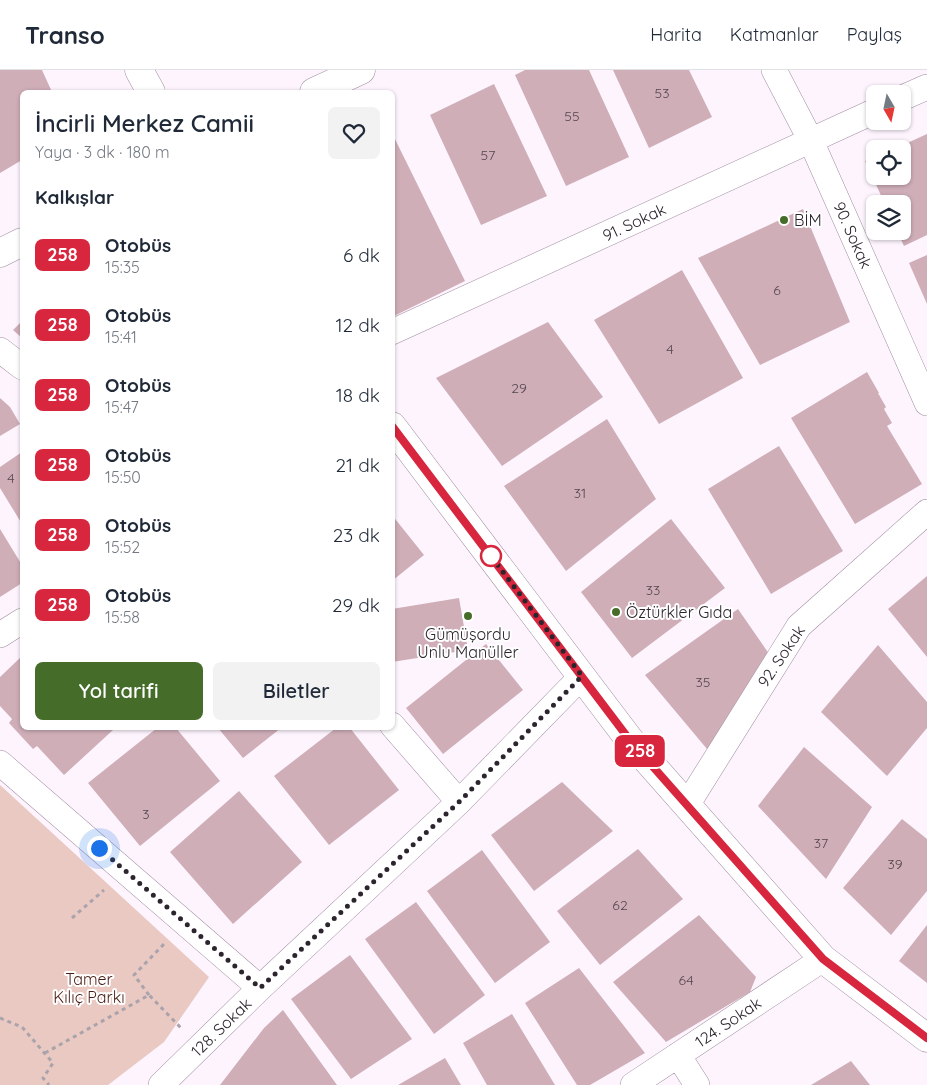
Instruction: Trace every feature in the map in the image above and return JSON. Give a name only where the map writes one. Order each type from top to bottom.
[{"type":"street","points":[[139,70],[150,90]]},
{"type":"street","points":[[318,90],[361,70]]},
{"type":"street","name":"90. Sokak","points":[[774,70],[811,141],[927,403]]},
{"type":"street","points":[[911,94],[927,87]]},
{"type":"street","name":"91. Sokak","points":[[395,331],[866,115]]},
{"type":"street","points":[[0,253],[20,243]]},
{"type":"street","points":[[0,350],[20,366]]},
{"type":"street","points":[[395,430],[632,743],[823,959],[927,1038]]},
{"type":"street","name":"92. Sokak","points":[[687,805],[799,626],[927,512]]},
{"type":"street","points":[[0,635],[20,622]]},
{"type":"street","name":"128. Sokak","points":[[161,1085],[260,988],[459,802],[582,676]]},
{"type":"street","points":[[395,728],[459,802]]},
{"type":"street","points":[[0,763],[260,988]]},
{"type":"street","name":"124. Sokak","points":[[634,1085],[823,959]]},
{"type":"street","points":[[678,1055],[697,1085]]},
{"type":"path","points":[[72,918],[106,887]]},
{"type":"path","points":[[184,922],[134,975],[149,995],[200,1047]]},
{"type":"path","points":[[45,1054],[149,995]]},
{"type":"path","points":[[0,1018],[22,1027],[53,1063],[43,1078],[48,1085]]},
{"type":"green space","name":"Tamer Kılıç Parkı","points":[[0,785],[209,977],[164,1042],[108,1085],[0,1085]]},
{"type":"building","points":[[0,70],[42,70],[51,90],[20,90],[20,161],[0,173]]},
{"type":"building","points":[[525,70],[589,70],[629,157],[566,186],[515,75]]},
{"type":"building","points":[[613,70],[689,70],[712,117],[649,148]]},
{"type":"building","points":[[494,84],[547,196],[481,225],[430,115]]},
{"type":"building","points":[[927,134],[927,235],[904,246],[901,240],[911,240],[911,195],[881,195],[876,185],[911,185],[911,141]]},
{"type":"building","points":[[395,139],[465,281],[395,316]]},
{"type":"building","points":[[803,209],[850,322],[760,365],[698,258]]},
{"type":"building","points":[[927,255],[927,304],[909,263]]},
{"type":"building","points":[[682,270],[743,378],[659,424],[594,320]]},
{"type":"building","points":[[548,322],[603,397],[502,466],[436,378]]},
{"type":"building","points":[[20,323],[20,336],[13,330]]},
{"type":"building","points":[[867,372],[886,407],[884,409],[892,423],[887,426],[922,484],[855,524],[791,418]]},
{"type":"building","points":[[0,398],[10,407],[20,424],[0,436]]},
{"type":"building","points":[[607,419],[656,499],[566,571],[504,486]]},
{"type":"building","points":[[779,446],[843,551],[771,594],[708,489]]},
{"type":"building","points":[[20,453],[20,521],[0,488],[0,467]]},
{"type":"building","points":[[395,519],[424,555],[395,579]]},
{"type":"building","points":[[671,519],[725,588],[632,658],[581,592]]},
{"type":"building","points":[[0,529],[20,562],[20,584],[0,597]]},
{"type":"building","points":[[927,576],[927,657],[888,609]]},
{"type":"building","points":[[459,598],[468,650],[395,662],[395,609]]},
{"type":"building","points":[[738,609],[774,661],[733,727],[707,749],[645,675]]},
{"type":"building","points":[[486,644],[523,690],[443,754],[406,708]]},
{"type":"building","points":[[878,645],[927,702],[927,728],[887,776],[821,712]]},
{"type":"building","points":[[20,658],[20,730],[113,730],[64,775],[37,746],[33,749],[9,723],[12,719],[0,706],[0,677]]},
{"type":"building","points":[[154,730],[178,730],[220,781],[140,846],[88,783]]},
{"type":"building","points":[[220,730],[278,730],[243,758]]},
{"type":"building","points":[[333,730],[352,730],[399,790],[329,845],[274,776]]},
{"type":"building","points":[[804,747],[872,807],[826,879],[758,806]]},
{"type":"building","points":[[562,782],[613,831],[534,891],[491,835]]},
{"type":"building","points":[[239,791],[302,862],[233,924],[170,852]]},
{"type":"building","points":[[902,819],[927,839],[927,891],[891,935],[843,888]]},
{"type":"building","points":[[638,849],[683,899],[600,965],[557,911]]},
{"type":"building","points":[[482,850],[550,942],[495,983],[427,891]]},
{"type":"building","points":[[416,902],[485,995],[434,1034],[365,939]]},
{"type":"building","points":[[699,915],[756,977],[750,992],[666,1042],[613,982]]},
{"type":"building","points":[[927,925],[927,983],[899,961]]},
{"type":"building","points":[[350,955],[412,1039],[351,1079],[291,999]]},
{"type":"building","points":[[579,968],[645,1053],[590,1085],[577,1085],[525,1003]]},
{"type":"building","points":[[283,1010],[337,1085],[220,1085],[264,1028]]},
{"type":"building","points":[[512,1014],[555,1085],[487,1085],[463,1043]]},
{"type":"building","points":[[445,1058],[461,1085],[398,1085]]},
{"type":"building","points":[[851,1061],[870,1085],[811,1085]]},
{"type":"bus line","name":"258","points":[[395,430],[632,743],[823,959],[927,1038]]},
{"type":"place","name":"BİM","points":[[784,220]]},
{"type":"place","name":"Öztürkler Gıda","points":[[616,612]]},
{"type":"place","name":"Gümüşordu Unlu Manüller","points":[[468,616]]},
{"type":"route","points":[[99,848],[260,988],[459,802],[582,676],[487,551],[491,556]]}]
